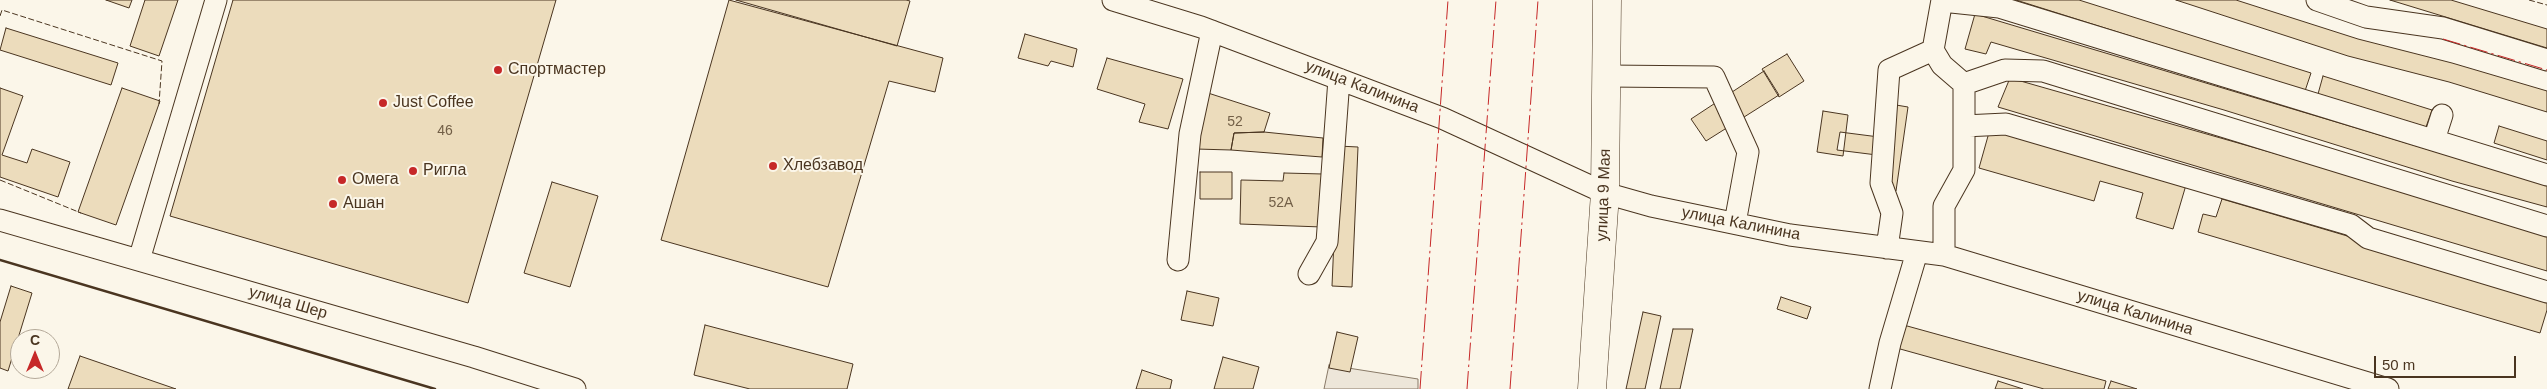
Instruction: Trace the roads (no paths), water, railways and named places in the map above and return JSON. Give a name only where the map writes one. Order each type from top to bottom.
[{"type":"main road","name":"улица 9 Мая","points":[[1592,389],[1605,193],[1607,0]]},
{"type":"street","points":[[139,260],[216,0]]},
{"type":"street","name":"улица Калинина","points":[[1112,0],[1212,31],[1442,118],[1605,193],[1651,206],[1790,234],[1944,255],[2344,383],[2388,389]]},
{"type":"street","points":[[1944,255],[1944,206],[1964,170],[1964,84],[1942,65],[1933,50],[1942,0],[1999,7],[2547,175]]},
{"type":"street","points":[[2317,0],[2366,17],[2443,28],[2547,60]]},
{"type":"street","points":[[1178,260],[1190,134],[1212,31]]},
{"type":"street","points":[[1887,248],[1892,213],[1881,183],[1889,70],[1933,50]]},
{"type":"street","points":[[1964,84],[2005,70],[2042,71],[2547,226]]},
{"type":"street","points":[[1607,76],[1714,77],[1748,152],[1735,222]]},
{"type":"street","points":[[1309,274],[1327,242],[1338,79]]},
{"type":"street","points":[[2434,140],[2442,115]]},
{"type":"street","points":[[1964,126],[2006,124],[2351,225],[2368,238],[2547,292]]},
{"type":"street","name":"улица Шер","points":[[0,220],[575,389]]},
{"type":"street","points":[[1880,389],[1890,343],[1917,252]]},
{"type":"place","name":"Спортмастер","points":[[498,70]]},
{"type":"place","name":"Just Coffee","points":[[383,103]]},
{"type":"place","name":"Хлебзавод","points":[[773,166]]},
{"type":"place","name":"Ригла","points":[[413,171]]},
{"type":"place","name":"Омега","points":[[342,180]]},
{"type":"place","name":"Ашан","points":[[333,204]]}]
